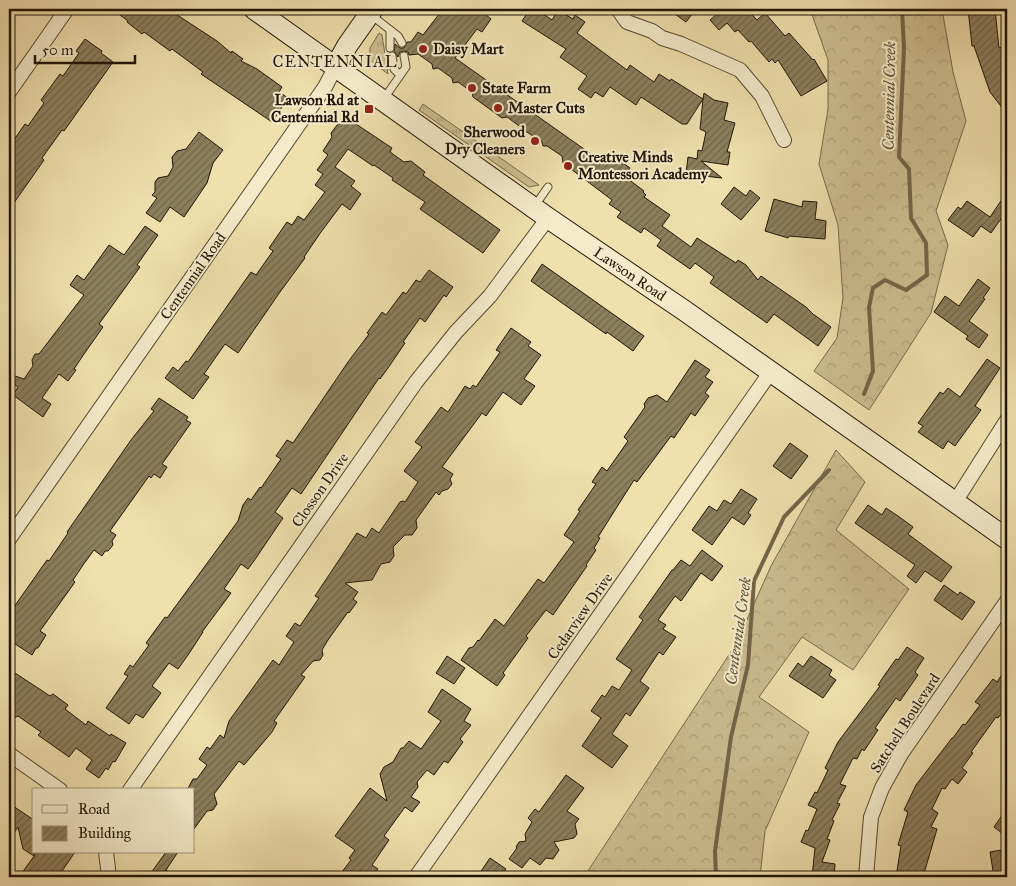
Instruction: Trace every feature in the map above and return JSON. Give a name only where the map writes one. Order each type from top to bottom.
[{"type":"street","points":[[9,92],[67,9]]},
{"type":"street","name":"Lawson Road","points":[[254,9],[541,212],[685,311],[1007,540]]},
{"type":"street","points":[[620,9],[627,22],[740,70],[762,96],[784,140]]},
{"type":"street","name":"Centennial Road","points":[[9,540],[320,95],[347,46],[371,11]]},
{"type":"street","name":"Closson Drive","points":[[131,788],[416,382],[456,332],[490,296],[541,212]]},
{"type":"street","name":"Cedarview Drive","points":[[416,877],[770,372]]},
{"type":"street","points":[[955,502],[1007,420]]},
{"type":"street","name":"Satchell Boulevard","points":[[866,877],[871,817],[882,788],[901,754],[1007,601]]},
{"type":"street","points":[[9,754],[57,788]]},
{"type":"street","points":[[97,877],[107,865]]},
{"type":"lane","points":[[371,11],[398,36],[402,43]]},
{"type":"lane","points":[[390,30],[394,69],[400,75]]},
{"type":"lane","points":[[383,101],[406,67],[404,56]]},
{"type":"lane","points":[[541,212],[548,187]]},
{"type":"green space","points":[[810,9],[942,9],[953,72],[966,121],[936,211],[948,245],[931,313],[869,410],[814,371],[837,338],[843,298],[838,225],[819,164],[828,109],[828,60]]},
{"type":"green space","points":[[379,33],[382,35],[388,74],[370,60],[370,48]]},
{"type":"green space","points":[[423,104],[539,185],[529,187],[419,110]]},
{"type":"green space","points":[[836,450],[865,482],[836,530],[909,589],[853,670],[802,637],[759,697],[809,732],[765,831],[760,877],[584,877],[736,644],[771,566]]},
{"type":"building","points":[[112,9],[168,9],[217,41],[231,53],[232,51],[243,59],[241,61],[257,69],[282,87],[279,92],[288,98],[272,122],[201,74],[203,72],[172,49],[170,51],[144,32],[142,34]]},
{"type":"building","points":[[443,9],[479,9],[491,19],[482,32],[477,29],[455,58],[601,161],[608,152],[630,168],[624,176],[644,191],[646,195],[644,197],[670,215],[662,226],[691,247],[697,238],[736,263],[738,260],[746,265],[758,280],[761,276],[806,307],[831,327],[818,346],[774,314],[767,323],[710,283],[714,277],[695,263],[690,269],[657,246],[661,240],[644,228],[641,233],[617,217],[621,212],[609,204],[612,200],[563,163],[562,156],[547,146],[543,146],[542,142],[527,132],[523,132],[522,128],[507,117],[502,118],[473,97],[472,92],[458,82],[453,83],[452,78],[438,68],[433,69],[432,64],[418,54],[409,55],[408,52],[404,51],[400,52],[398,57],[394,51],[395,44],[400,48],[404,48],[407,42],[411,42],[418,32],[423,35]]},
{"type":"building","points":[[530,9],[536,9],[552,20],[558,10],[573,19],[575,15],[585,22],[577,33],[627,70],[630,65],[654,82],[659,74],[670,81],[671,79],[703,99],[687,124],[682,124],[641,97],[636,105],[610,87],[603,97],[595,92],[591,98],[578,89],[587,76],[560,57],[566,49],[522,21]]},
{"type":"building","points":[[668,9],[696,9],[686,22]]},
{"type":"building","points":[[723,9],[747,9],[757,20],[765,13],[785,36],[789,33],[814,59],[827,81],[801,96],[778,60],[775,63],[772,59],[769,62],[751,41],[749,42],[738,30],[735,32],[727,23],[719,30],[710,20]]},
{"type":"building","points":[[968,9],[995,9],[999,48],[1007,46],[1007,61],[1001,63],[1007,80],[1007,114],[990,92],[974,46],[972,46]]},
{"type":"building","points":[[85,39],[102,51],[101,53],[113,62],[64,131],[62,130],[42,158],[44,160],[9,210],[9,147],[25,124],[28,126],[44,103],[41,100],[60,74],[63,76],[79,53],[76,51]]},
{"type":"building","points":[[704,93],[714,100],[728,103],[724,120],[735,123],[727,152],[730,152],[728,165],[701,161],[722,178],[686,174],[688,157],[697,159],[698,150],[702,151],[706,132],[700,129]]},
{"type":"building","points":[[344,116],[392,148],[390,152],[404,162],[411,161],[425,172],[423,175],[500,230],[483,253],[420,209],[425,202],[392,180],[393,178],[348,149],[335,167],[355,181],[351,186],[361,194],[350,210],[342,204],[238,353],[225,344],[204,374],[209,377],[193,399],[165,378],[173,367],[178,371],[186,361],[188,362],[251,272],[256,275],[273,251],[269,248],[287,222],[292,225],[298,216],[304,220],[325,192],[315,185],[323,174],[317,170],[328,155],[323,151],[332,137],[331,133]]},
{"type":"building","points":[[199,132],[223,150],[213,163],[207,183],[184,217],[170,207],[160,222],[146,213],[157,198],[152,195],[155,192],[155,182],[158,178],[168,176],[173,167],[172,157],[177,151],[186,149]]},
{"type":"building","points":[[734,187],[746,196],[750,190],[760,198],[741,220],[721,204]]},
{"type":"building","points":[[1007,192],[1007,219],[1003,216],[991,233],[981,226],[973,237],[948,220],[958,207],[961,209],[967,201],[990,217]]},
{"type":"building","points":[[774,199],[802,207],[803,201],[817,202],[815,219],[826,221],[825,239],[789,236],[788,238],[765,231]]},
{"type":"building","points":[[145,226],[158,235],[137,265],[140,267],[99,324],[103,327],[74,369],[76,370],[68,381],[59,374],[42,398],[51,404],[43,417],[13,395],[18,387],[9,381],[9,374],[24,379],[33,366],[32,360],[35,354],[39,354],[84,295],[70,285],[77,275],[84,280],[109,245],[124,255]]},
{"type":"building","points":[[542,264],[644,336],[633,351],[531,281]]},
{"type":"building","points":[[429,270],[453,287],[446,297],[444,295],[425,322],[420,318],[403,342],[405,343],[379,378],[301,494],[292,488],[275,512],[283,518],[248,569],[241,564],[224,589],[231,593],[202,632],[188,655],[178,669],[169,663],[152,686],[161,693],[143,718],[136,714],[129,724],[106,708],[128,676],[124,674],[130,665],[133,667],[149,645],[146,643],[165,617],[167,618],[238,521],[243,505],[248,498],[251,500],[261,488],[281,459],[276,456],[287,440],[293,443],[369,334],[367,333],[382,312],[386,315],[403,292],[406,294],[416,280],[420,282]]},
{"type":"building","points":[[978,279],[990,288],[983,298],[985,299],[969,321],[988,335],[979,348],[966,339],[968,336],[934,312],[945,296],[959,306]]},
{"type":"building","points":[[511,328],[531,342],[528,346],[541,355],[524,379],[535,386],[521,405],[503,392],[486,416],[482,413],[442,467],[453,474],[450,479],[452,484],[439,495],[436,492],[416,520],[417,528],[412,535],[405,535],[393,547],[394,556],[390,562],[381,564],[372,580],[345,583],[358,592],[353,599],[357,602],[328,640],[322,650],[323,655],[320,660],[313,661],[301,675],[305,677],[274,721],[277,723],[272,732],[244,765],[239,761],[214,794],[217,804],[213,810],[207,811],[195,828],[195,788],[188,788],[193,779],[197,779],[207,765],[199,759],[207,747],[210,749],[220,735],[224,738],[229,721],[273,660],[279,665],[294,642],[286,636],[295,623],[300,626],[319,598],[315,596],[357,533],[366,538],[372,528],[379,533],[400,502],[405,502],[418,482],[404,471],[422,447],[415,442],[441,407],[448,412],[465,386],[470,389],[473,385],[476,387],[500,352],[496,350]]},
{"type":"building","points":[[987,359],[1000,368],[975,406],[981,410],[955,446],[948,441],[943,449],[918,432],[923,426],[918,423],[940,392],[943,394],[948,388],[960,397]]},
{"type":"building","points":[[695,360],[710,370],[705,377],[713,382],[705,393],[709,396],[695,416],[691,413],[674,438],[671,436],[637,482],[634,480],[598,537],[600,538],[594,548],[596,550],[587,566],[553,615],[546,610],[526,636],[528,638],[503,673],[505,675],[497,686],[461,660],[469,648],[479,641],[495,619],[504,626],[538,579],[544,583],[574,542],[564,535],[596,484],[592,482],[602,467],[607,471],[628,441],[624,437],[645,407],[644,404],[648,398],[657,395],[667,402]]},
{"type":"building","points":[[159,398],[188,417],[186,420],[191,423],[162,464],[167,467],[160,478],[154,474],[151,478],[149,476],[110,531],[116,535],[112,541],[113,545],[102,556],[94,550],[83,565],[73,580],[75,582],[40,631],[46,635],[32,655],[9,640],[9,614],[47,560],[49,561],[131,440],[154,411],[151,409]]},
{"type":"building","points":[[790,443],[808,456],[791,479],[773,466]]},
{"type":"building","points":[[741,489],[757,499],[748,513],[751,515],[744,525],[732,517],[712,545],[692,530],[709,506],[717,511],[724,500],[731,504]]},
{"type":"building","points":[[868,505],[882,515],[886,508],[913,527],[908,534],[952,567],[941,582],[925,571],[916,583],[907,576],[915,565],[855,523]]},
{"type":"building","points":[[702,550],[723,566],[712,581],[701,573],[681,601],[675,596],[658,620],[666,625],[663,629],[676,637],[663,655],[659,652],[640,681],[649,688],[630,716],[626,713],[612,734],[628,746],[612,768],[582,746],[601,718],[591,711],[602,695],[605,697],[612,686],[619,690],[632,670],[616,659],[643,620],[639,617],[681,560],[690,566]]},
{"type":"building","points":[[944,585],[958,595],[960,592],[975,602],[962,620],[934,600]]},
{"type":"building","points":[[907,647],[924,658],[915,672],[918,675],[900,701],[896,698],[875,728],[878,730],[864,751],[862,749],[857,759],[853,758],[840,784],[846,786],[837,803],[840,804],[832,820],[834,821],[827,839],[830,840],[822,862],[835,864],[834,877],[812,877],[815,848],[801,842],[817,809],[808,805],[815,792],[817,793],[828,770],[825,768],[838,742],[880,686],[878,685],[896,659],[898,660]]},
{"type":"building","points":[[447,656],[465,668],[454,684],[436,673]]},
{"type":"building","points":[[811,656],[832,670],[829,675],[836,680],[823,698],[789,676],[798,663],[803,667]]},
{"type":"building","points":[[1007,667],[1007,706],[998,718],[996,717],[971,752],[973,753],[962,768],[967,772],[958,784],[952,779],[945,789],[942,788],[932,809],[938,813],[931,827],[937,829],[923,877],[896,877],[901,846],[898,845],[908,812],[904,810],[916,785],[980,705],[975,702],[993,679],[997,682]]},
{"type":"building","points":[[9,669],[50,696],[53,694],[68,705],[65,709],[86,725],[88,721],[110,736],[111,734],[126,743],[108,770],[106,768],[99,778],[86,769],[92,760],[76,748],[69,757],[38,735],[41,732],[18,716],[14,718],[9,715]]},
{"type":"building","points":[[442,689],[471,709],[464,721],[471,725],[460,739],[463,742],[448,763],[444,761],[434,775],[427,770],[417,782],[418,787],[411,797],[420,802],[412,812],[405,807],[384,836],[389,840],[372,865],[378,869],[372,877],[338,877],[351,860],[349,858],[355,850],[335,836],[370,788],[387,801],[380,774],[384,767],[393,762],[401,748],[409,741],[421,749],[441,721],[428,712]]},
{"type":"building","points":[[566,775],[584,788],[567,811],[579,819],[575,824],[577,834],[574,838],[554,842],[559,850],[553,859],[546,858],[540,865],[530,858],[522,868],[509,859],[519,842],[526,841],[525,834],[532,822],[528,818],[535,809],[539,812]]},
{"type":"building","points":[[13,806],[32,819],[32,854],[34,856],[23,849],[18,827],[9,840],[9,819],[15,811]]},
{"type":"building","points":[[1007,808],[1007,837],[994,827]]},
{"type":"building","points":[[1007,849],[1007,877],[994,877],[990,852]]},
{"type":"building","points":[[36,854],[74,854],[58,877],[19,877]]},
{"type":"building","points":[[165,854],[177,854],[166,870],[176,877],[148,877]]},
{"type":"building","points":[[490,858],[506,869],[500,877],[477,877]]},
{"type":"waterway","name":"Centennial Creek","points":[[864,394],[873,371],[869,307],[873,288],[885,280],[906,290],[927,275],[926,243],[911,218],[909,169],[899,157],[904,48],[902,9]]},
{"type":"waterway","name":"Centennial Creek","points":[[716,877],[715,851],[731,737],[748,665],[754,581],[784,517],[829,470]]},
{"type":"place","name":"Daisy Mart","points":[[423,49]]},
{"type":"place","name":"State Farm","points":[[472,88]]},
{"type":"place","name":"Master Cuts","points":[[498,108]]},
{"type":"place","name":"Lawson Rd at Centennial Rd","points":[[369,109]]},
{"type":"place","name":"Sherwood Dry Cleaners","points":[[535,141]]},
{"type":"place","name":"Creative Minds Montessori Academy","points":[[568,166]]},
{"type":"district","name":"CENTENNIAL","points":[[335,61]]}]
